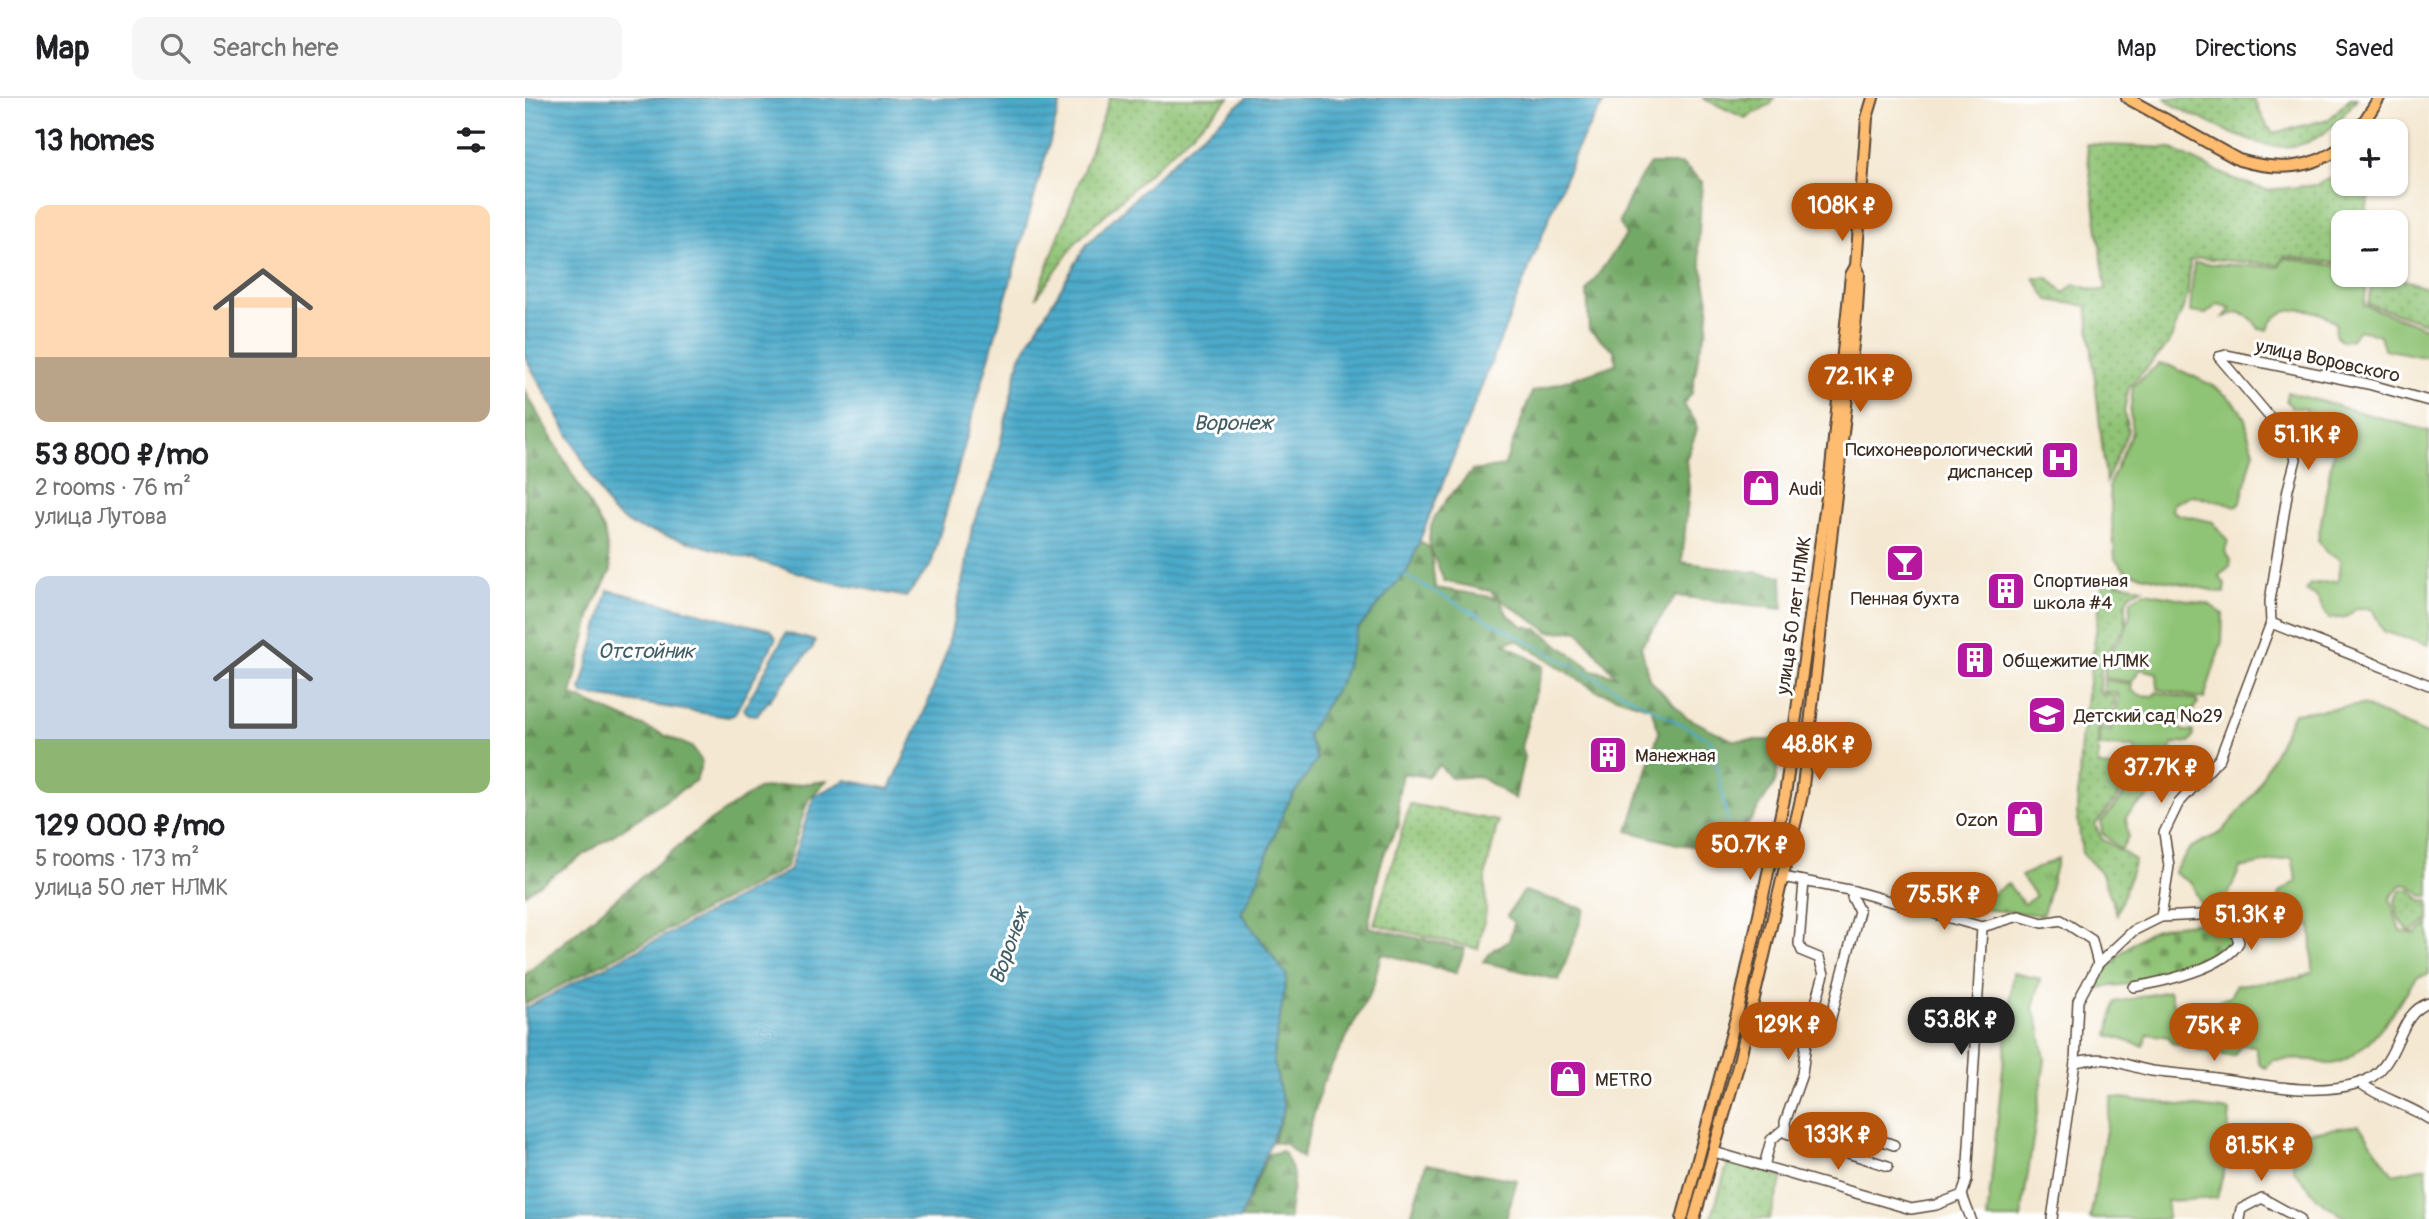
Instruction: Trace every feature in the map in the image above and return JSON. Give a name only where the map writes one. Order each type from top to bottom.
[{"type":"main road","name":"улица 50 лет НЛМК","points":[[1682,1219],[1729,1046],[1785,795],[1857,309],[1859,273],[1856,265],[1867,118],[1874,98]]},
{"type":"main road","points":[[2127,98],[2239,160],[2259,166],[2306,166],[2331,155]]},
{"type":"main road","points":[[2366,119],[2379,98]]},
{"type":"main road","name":"улица 50 лет НЛМК","points":[[1714,1152],[1738,1066],[1802,795],[1839,427]]},
{"type":"main road","points":[[1729,1046],[1738,1066]]},
{"type":"main road","points":[[1694,1219],[1714,1152]]},
{"type":"street","name":"улица Воровского","points":[[2271,623],[2270,601],[2288,489],[2296,459],[2289,440],[2219,357],[2226,355],[2339,378],[2429,401]]},
{"type":"street","points":[[2161,918],[2169,866],[2164,833],[2178,804],[2220,758],[2271,623],[2429,685]]},
{"type":"street","points":[[1783,880],[1804,881],[1854,891],[1982,927],[2019,916],[2043,923],[2061,919],[2092,940],[2098,964]]},
{"type":"street","points":[[1804,881],[1799,944],[1802,951],[1819,958],[1824,974],[1807,1035],[1802,1074],[1785,1128],[1786,1133],[1888,1166]]},
{"type":"street","points":[[1807,1035],[1830,1021],[1859,911],[1852,897],[1854,891]]},
{"type":"street","points":[[2052,1219],[2075,1062],[2078,1001],[2098,964],[2133,932],[2161,918],[2219,914],[2235,930],[2239,942],[2234,952],[2211,965],[2134,987]]},
{"type":"street","points":[[1971,1219],[1962,1195],[1967,1180],[1982,927]]},
{"type":"street","points":[[2075,1062],[2098,1057],[2150,1070],[2323,1090],[2360,1083],[2383,1070],[2401,1032],[2419,1006],[2429,1003]]},
{"type":"street","points":[[2360,1083],[2378,1096],[2410,1107],[2429,1119]]},
{"type":"street","points":[[1816,1144],[1821,1128],[1830,1122],[1894,1144]]},
{"type":"street","points":[[1764,1166],[1774,1135],[1785,1128]]},
{"type":"street","points":[[1714,1152],[1911,1209],[1936,1205],[1962,1195]]},
{"type":"street","points":[[2239,1219],[2241,1209],[2262,1198],[2299,1219]]},
{"type":"green space","points":[[1110,98],[1229,98],[1077,241],[1036,298]]},
{"type":"green space","points":[[1702,98],[1774,98],[1771,104],[1745,118]]},
{"type":"green space","points":[[2165,98],[2253,98],[2267,126],[2274,133],[2329,119],[2350,98],[2357,98],[2339,119],[2331,119],[2331,126],[2324,133],[2308,142],[2292,146],[2274,146],[2235,135]]},
{"type":"green space","points":[[2086,144],[2170,148],[2231,178],[2266,190],[2316,185],[2331,178],[2331,196],[2370,196],[2366,210],[2331,210],[2331,262],[2284,256],[2279,265],[2200,258],[2190,261],[2188,295],[2169,344],[2129,387],[2124,411],[2128,431],[2106,482],[2087,306],[2048,300],[2034,278],[2049,278],[2064,293],[2074,284],[2098,291],[2106,289]]},
{"type":"green space","points":[[1650,164],[1682,164],[1702,182],[1698,248],[1709,300],[1707,329],[1699,351],[1692,393],[1683,404],[1695,421],[1697,430],[1686,460],[1689,489],[1682,562],[1782,576],[1783,609],[1676,596],[1641,646],[1649,679],[1686,717],[1732,740],[1783,740],[1775,783],[1730,852],[1677,844],[1628,831],[1659,732],[1651,708],[1597,691],[1517,640],[1504,643],[1543,666],[1521,747],[1524,757],[1515,799],[1478,776],[1451,778],[1439,765],[1427,777],[1402,773],[1398,798],[1399,826],[1382,861],[1368,927],[1465,949],[1456,973],[1381,953],[1373,987],[1322,1084],[1302,1158],[1285,1144],[1273,1142],[1284,1109],[1273,1058],[1287,976],[1241,913],[1259,877],[1282,816],[1313,761],[1316,753],[1306,735],[1342,679],[1357,630],[1408,570],[1420,541],[1431,549],[1431,527],[1441,507],[1472,471],[1504,466],[1532,392],[1616,364],[1614,350],[1589,330],[1587,290],[1626,235],[1619,222],[1635,186]],"holes":[[[1431,550],[1444,581],[1490,591],[1498,598],[1435,588]],[[1500,599],[1550,632],[1578,631],[1616,676],[1593,670],[1537,629],[1523,626],[1507,614]]]},
{"type":"green space","points":[[2284,258],[2331,265],[2331,287],[2366,287],[2364,305],[2429,329],[2429,358],[2384,349],[2380,335],[2359,330],[2352,339],[2342,341],[2335,335],[2336,323],[2309,310],[2288,311],[2279,315],[2268,330],[2259,329],[2252,319],[2239,312],[2224,317],[2231,308],[2218,304],[2206,314],[2190,312],[2194,263],[2279,267]]},
{"type":"green space","points":[[2408,281],[2429,288],[2429,324],[2368,304],[2372,287],[2408,287]]},
{"type":"green space","points":[[2159,364],[2189,374],[2232,400],[2245,419],[2254,450],[2241,501],[2236,506],[2192,495],[2173,504],[2172,510],[2177,514],[2213,522],[2228,542],[2225,551],[2231,560],[2230,567],[2219,576],[2225,584],[2225,593],[2127,572],[2115,559],[2109,485],[2132,432],[2130,413],[2133,386]]},
{"type":"green space","points":[[525,391],[604,530],[611,570],[593,606],[571,695],[692,747],[702,762],[696,780],[525,894]]},
{"type":"green space","points":[[2287,392],[2429,431],[2429,645],[2384,632],[2372,609],[2357,608],[2346,617],[2329,619],[2316,596],[2306,591],[2310,584],[2338,581],[2340,560],[2326,552],[2318,540],[2334,447],[2329,432],[2315,432],[2305,408],[2292,408],[2286,400]]},
{"type":"green space","points":[[2103,580],[2143,588],[2131,593],[2126,603],[2126,627],[2101,660],[2100,694],[2116,695],[2109,727],[2098,726],[2098,765],[2121,771],[2120,795],[2095,825],[2102,839],[2135,860],[2117,914],[2102,874],[2082,853],[2077,812],[2081,740]]},
{"type":"green space","points":[[2145,592],[2209,604],[2223,614],[2222,641],[2204,699],[2158,689],[2157,673],[2140,669],[2132,682],[2105,678],[2104,659],[2124,632],[2129,619],[2131,600]]},
{"type":"green space","points":[[2104,680],[2132,684],[2131,690],[2140,695],[2153,696],[2157,692],[2196,700],[2198,703],[2194,710],[2183,710],[2179,727],[2183,731],[2193,731],[2190,742],[2172,744],[2170,754],[2179,760],[2174,769],[2176,776],[2159,783],[2126,817],[2128,837],[2121,850],[2102,833],[2101,822],[2123,797],[2124,772],[2132,771],[2138,764],[2135,747],[2100,746],[2100,729],[2111,731],[2119,697],[2117,692],[2104,692]]},
{"type":"green space","points":[[2362,705],[2429,735],[2429,896],[2423,896],[2409,885],[2401,885],[2390,898],[2400,931],[2415,934],[2429,924],[2429,974],[2416,977],[2391,1015],[2368,1042],[2356,1053],[2331,1064],[2311,1060],[2273,1060],[2266,1068],[2260,1065],[2255,1046],[2241,1045],[2234,1056],[2227,1056],[2172,1043],[2169,1037],[2148,1034],[2143,1046],[2108,1035],[2115,1002],[2169,991],[2176,1009],[2194,1009],[2230,997],[2236,985],[2300,978],[2313,971],[2311,926],[2289,918],[2277,907],[2279,893],[2297,881],[2292,857],[2240,868],[2226,900],[2202,907],[2192,884],[2174,872],[2190,848],[2222,832],[2254,794],[2294,713]]},
{"type":"green space","points":[[826,781],[808,800],[786,868],[525,1004],[525,975],[701,827],[758,789]]},
{"type":"green space","points":[[1410,804],[1498,821],[1485,877],[1486,912],[1478,949],[1374,924]]},
{"type":"green space","points":[[2058,858],[2043,915],[1970,908],[2008,884],[2024,904],[2036,896],[2021,876]]},
{"type":"green space","points":[[2402,889],[2410,889],[2423,902],[2429,900],[2429,921],[2411,932],[2401,922],[2395,900]]},
{"type":"green space","points":[[1524,891],[1585,909],[1559,980],[1483,962],[1494,949],[1509,941],[1514,923],[1507,916]]},
{"type":"green space","points":[[2216,920],[2229,934],[2232,946],[2228,951],[2150,981],[2097,988],[2098,981],[2109,965],[2150,932],[2174,925]]},
{"type":"green space","points":[[2013,973],[2040,979],[2033,1009],[2038,1020],[2045,1060],[2021,1219],[1987,1219]]},
{"type":"green space","points":[[2112,1097],[2230,1111],[2225,1167],[2217,1198],[2167,1201],[2167,1219],[2090,1219]]},
{"type":"green space","points":[[2359,1125],[2393,1174],[2426,1167],[2429,1219],[2347,1219],[2317,1198],[2293,1169],[2295,1134]]},
{"type":"green space","points":[[1282,1151],[1292,1168],[1293,1176],[1289,1219],[1240,1219],[1268,1154]]},
{"type":"green space","points":[[1729,1159],[1783,1177],[1769,1219],[1711,1219]]},
{"type":"green space","points":[[1426,1164],[1517,1180],[1506,1219],[1410,1219]]},
{"type":"water","points":[[525,98],[1062,98],[931,565],[906,597],[832,582],[632,526],[611,511],[525,357]]},
{"type":"water","name":"Воронеж","points":[[1247,98],[1606,98],[1578,146],[1408,570],[1357,630],[1342,679],[1307,735],[1317,760],[1286,808],[1259,877],[1241,913],[1287,976],[1273,1058],[1284,1109],[1240,1219],[525,1219],[525,1008],[789,871],[814,796],[846,780],[890,789],[926,708],[946,653],[965,573],[972,526],[992,479],[1020,357],[1087,244],[1192,143]]},
{"type":"water","name":"Отстойник","points":[[608,590],[771,630],[776,638],[734,715],[728,717],[583,694],[581,690]]},
{"type":"water","points":[[786,633],[815,641],[813,647],[757,715],[748,714],[744,709]]},
{"type":"waterway","points":[[1404,575],[1712,741],[1730,834],[1758,847]]},
{"type":"place","name":"Психоневрологический диспансер","points":[[2060,460]]},
{"type":"place","name":"Audi","points":[[1761,488]]},
{"type":"place","name":"Пенная бухта","points":[[1905,563]]},
{"type":"place","name":"Спортивная школа #4","points":[[2006,591]]},
{"type":"place","name":"Общежитие НЛМК","points":[[1975,660]]},
{"type":"place","name":"Детский сад №29","points":[[2047,715]]},
{"type":"place","name":"Манежная","points":[[1608,755]]},
{"type":"place","name":"Ozon","points":[[2025,819]]},
{"type":"place","name":"METRO","points":[[1568,1079]]}]
